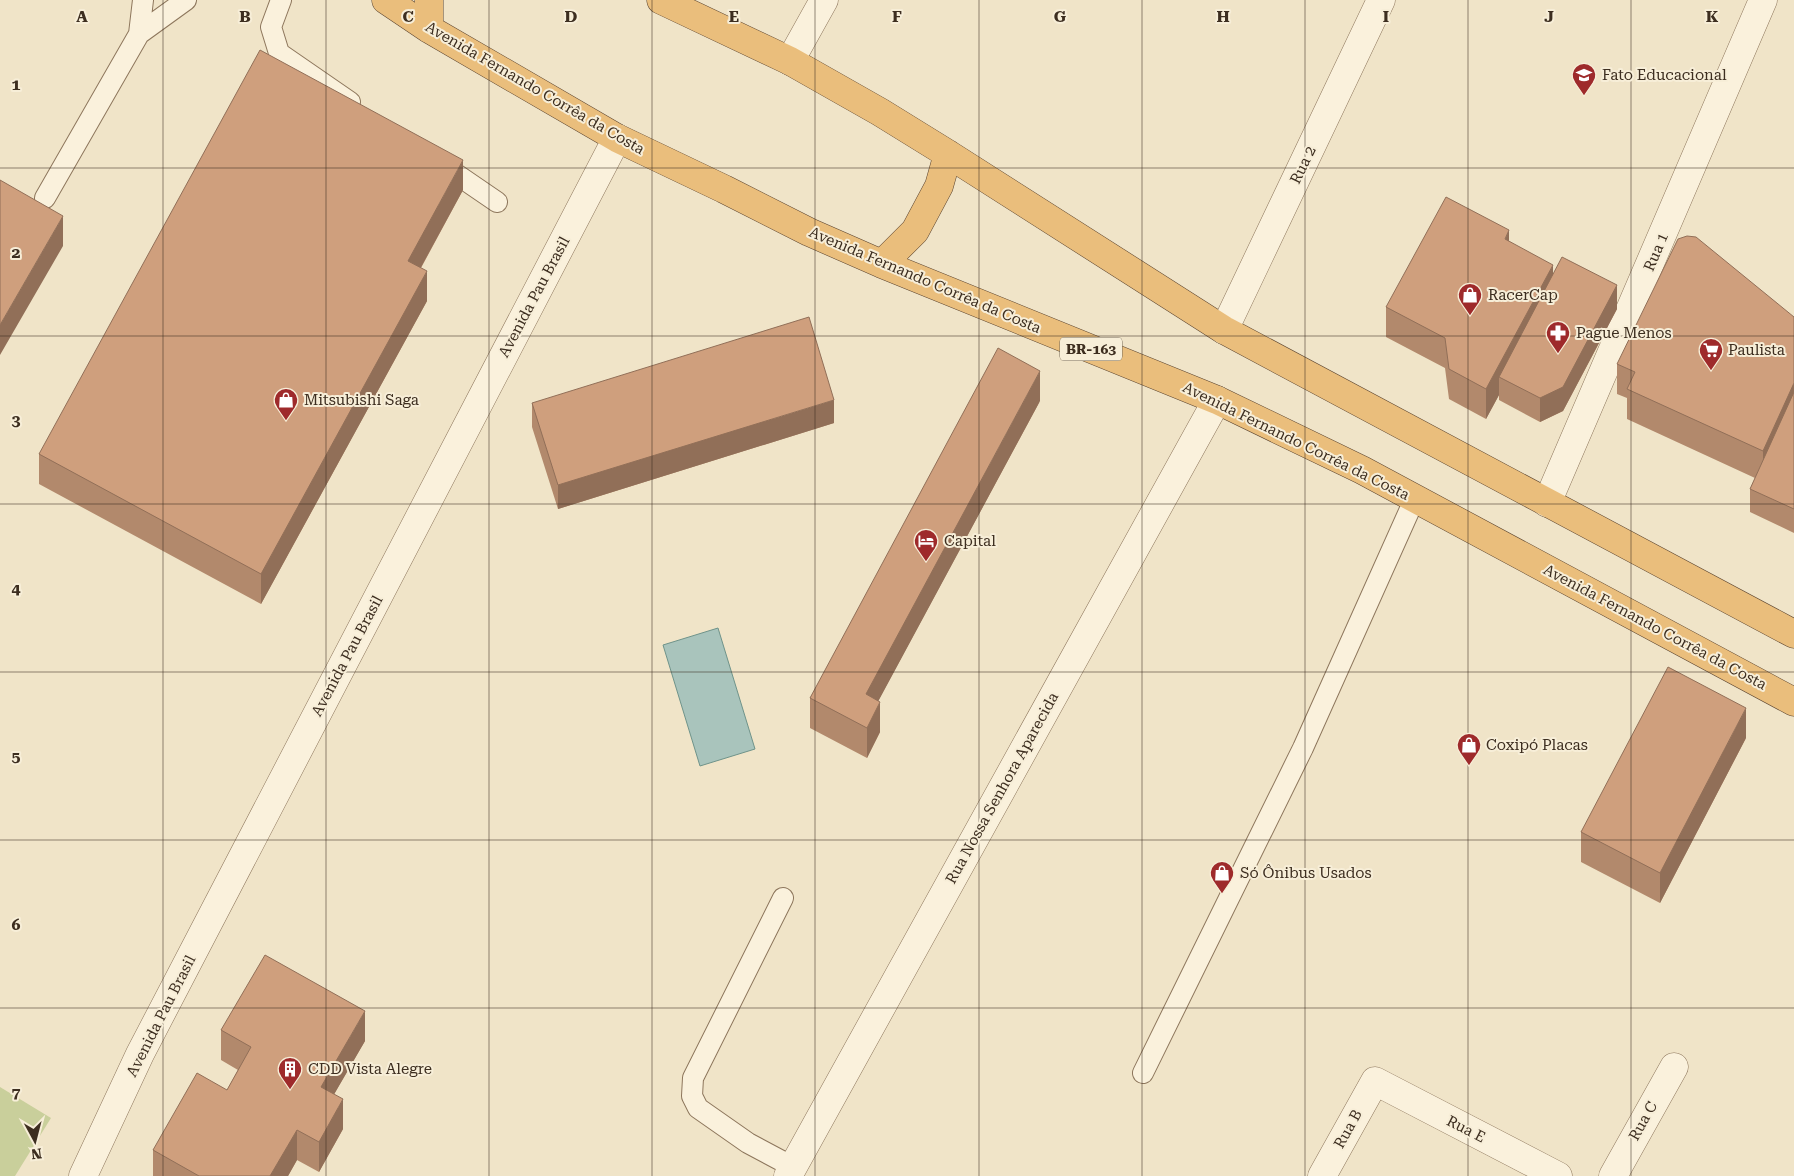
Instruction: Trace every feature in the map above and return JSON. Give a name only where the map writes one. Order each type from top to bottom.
[{"type":"highway","name":"Avenida Fernando Corrêa da Costa","points":[[386,0],[428,29],[617,138],[809,232],[882,264],[1217,400],[1362,470],[1794,702]]},
{"type":"highway","points":[[428,29],[429,0]]},
{"type":"highway","points":[[661,0],[790,61],[948,154],[1224,330],[1794,634]]},
{"type":"highway","points":[[882,264],[915,231],[939,186],[948,154]]},
{"type":"street","points":[[790,61],[824,0]]},
{"type":"street","name":"Rua 2","points":[[1224,330],[1382,0]]},
{"type":"street","name":"Rua 1","points":[[1547,503],[1762,0]]},
{"type":"street","name":"Avenida Pau Brasil","points":[[82,1176],[140,1054],[617,138]]},
{"type":"street","name":"Rua Nossa Senhora Aparecida","points":[[790,1172],[1217,400]]},
{"type":"street","name":"Rua C","points":[[1613,1176],[1674,1067]]},
{"type":"street","name":"Rua B","points":[[1322,1176],[1375,1081]]},
{"type":"street","name":"Rua E","points":[[1375,1081],[1558,1176]]},
{"type":"lane","points":[[45,198],[139,34],[143,0]]},
{"type":"lane","points":[[139,34],[186,0]]},
{"type":"lane","points":[[281,0],[271,27],[279,54],[368,114]]},
{"type":"lane","points":[[424,152],[497,202]]},
{"type":"lane","points":[[1143,1073],[1303,748],[1415,498]]},
{"type":"lane","points":[[783,898],[693,1078],[692,1096],[698,1108],[790,1172]]},
{"type":"green space","points":[[0,1087],[51,1118],[15,1176],[0,1176]]},
{"type":"water","points":[[718,628],[755,749],[700,766],[663,645]]},
{"type":"building","points":[[260,50],[463,160],[408,261],[427,271],[261,574],[39,454]]},
{"type":"building","points":[[0,180],[63,216],[0,325]]},
{"type":"building","name":"RacerCap","points":[[1446,197],[1509,230],[1505,239],[1553,265],[1486,389],[1449,369],[1445,338],[1386,307]]},
{"type":"building","name":"Paulista","points":[[1687,236],[1696,237],[1794,317],[1794,383],[1763,451],[1627,389],[1635,372],[1617,364],[1678,239]]},
{"type":"building","name":"Pague Menos","points":[[1562,257],[1617,285],[1563,387],[1540,398],[1499,377]]},
{"type":"building","points":[[809,317],[834,400],[558,485],[532,403]]},
{"type":"building","name":"Capital","points":[[998,348],[1040,371],[866,694],[880,702],[867,728],[810,698]]},
{"type":"building","points":[[1794,392],[1794,509],[1750,489]]},
{"type":"building","points":[[1668,667],[1746,708],[1660,873],[1581,832]]},
{"type":"building","name":"CDD Vista Alegre","points":[[265,955],[365,1011],[321,1087],[343,1099],[319,1142],[297,1130],[270,1176],[199,1176],[153,1150],[197,1073],[227,1090],[251,1047],[221,1030]]},
{"type":"place","name":"Fato Educacional","points":[[1584,96]]},
{"type":"place","name":"RacerCap","points":[[1470,316]]},
{"type":"place","name":"Pague Menos","points":[[1558,354]]},
{"type":"place","name":"Paulista","points":[[1711,371]]},
{"type":"place","name":"Mitsubishi Saga","points":[[286,421]]},
{"type":"place","name":"Capital","points":[[926,562]]},
{"type":"place","name":"Coxipó Placas","points":[[1469,766]]},
{"type":"place","name":"Só Ônibus Usados","points":[[1222,894]]},
{"type":"place","name":"CDD Vista Alegre","points":[[290,1090]]}]
